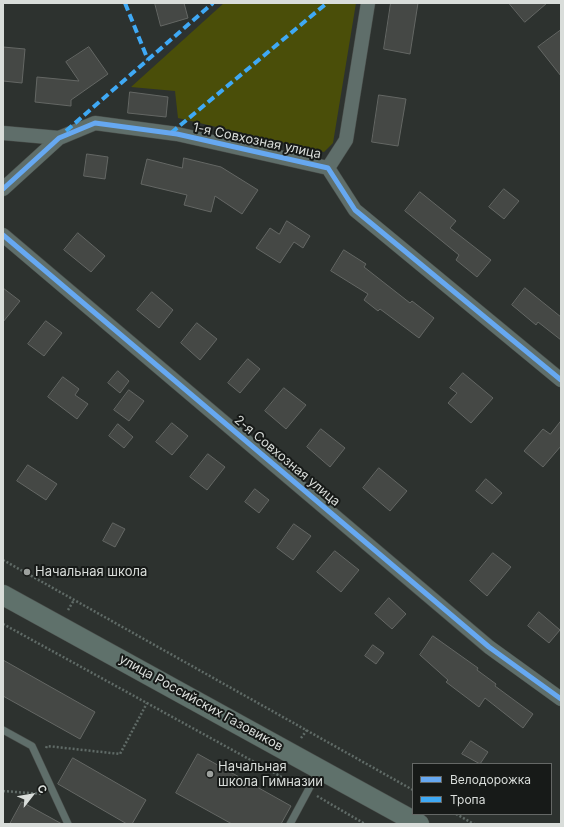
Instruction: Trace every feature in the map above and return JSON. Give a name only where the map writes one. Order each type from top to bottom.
[{"type":"main road","name":"улица Российских Газовиков","points":[[3,595],[419,824]]},
{"type":"street","points":[[328,168],[346,140],[368,3]]},
{"type":"street","name":"1-я Совхозная улица","points":[[59,138],[94,123],[177,134],[328,168],[355,210],[561,380]]},
{"type":"street","points":[[3,133],[59,138]]},
{"type":"street","points":[[3,188],[59,138]]},
{"type":"street","name":"2-я Совхозная улица","points":[[3,235],[489,647],[561,699]]},
{"type":"lane","points":[[3,730],[32,746],[68,824]]},
{"type":"lane","points":[[290,824],[320,769]]},
{"type":"path","points":[[3,560],[412,789]]},
{"type":"path","points":[[3,624],[307,791]]},
{"type":"path","points":[[39,760],[47,746],[120,754],[147,703]]},
{"type":"path","points":[[3,791],[55,796]]},
{"type":"path","points":[[323,799],[365,824]]},
{"type":"path","points":[[458,815],[474,824]]},
{"type":"shaded area","points":[[224,3],[356,3],[333,143],[324,152],[178,118],[175,91],[131,87]]},
{"type":"building","points":[[155,3],[184,3],[188,18],[161,26]]},
{"type":"building","points":[[391,3],[418,3],[410,54],[384,49]]},
{"type":"building","points":[[509,3],[547,3],[525,22]]},
{"type":"building","points":[[561,30],[561,76],[538,47]]},
{"type":"building","points":[[3,47],[25,49],[22,83],[3,81]]},
{"type":"building","points":[[89,47],[108,74],[71,100],[71,106],[35,102],[37,77],[79,81],[66,62]]},
{"type":"building","points":[[130,92],[168,97],[166,117],[128,113]]},
{"type":"building","points":[[379,95],[406,99],[398,146],[372,142]]},
{"type":"building","points":[[87,154],[108,157],[105,179],[84,176]]},
{"type":"building","points":[[184,158],[221,167],[258,190],[242,214],[215,196],[211,212],[184,205],[187,195],[141,184],[147,159],[182,168]]},
{"type":"building","points":[[504,189],[519,201],[504,219],[489,207]]},
{"type":"building","points":[[420,192],[456,221],[450,228],[491,260],[477,277],[456,260],[459,255],[405,211]]},
{"type":"building","points":[[287,221],[310,236],[303,248],[294,242],[280,263],[256,248],[270,228],[279,234]]},
{"type":"building","points":[[78,233],[105,256],[91,272],[64,250]]},
{"type":"building","points":[[344,250],[366,264],[364,267],[410,303],[412,301],[434,318],[419,338],[380,309],[378,311],[364,300],[368,294],[331,271]]},
{"type":"building","points":[[3,288],[20,301],[3,322]]},
{"type":"building","points":[[525,288],[561,317],[561,340],[538,322],[536,325],[512,305]]},
{"type":"building","points":[[152,292],[173,310],[159,328],[137,310]]},
{"type":"building","points":[[46,321],[62,333],[44,356],[28,344]]},
{"type":"building","points":[[197,323],[217,339],[200,360],[181,343]]},
{"type":"building","points":[[248,359],[260,369],[240,393],[228,383]]},
{"type":"building","points":[[118,371],[129,381],[120,393],[108,383]]},
{"type":"building","points":[[463,373],[493,398],[471,423],[448,403],[457,393],[450,388]]},
{"type":"building","points":[[63,377],[79,389],[75,395],[88,404],[77,419],[48,397]]},
{"type":"building","points":[[284,388],[306,405],[286,429],[265,411]]},
{"type":"building","points":[[129,390],[144,401],[129,421],[114,410]]},
{"type":"building","points":[[561,421],[561,446],[543,467],[524,451],[543,429],[550,434]]},
{"type":"building","points":[[172,423],[188,436],[172,455],[156,442]]},
{"type":"building","points":[[118,424],[133,437],[124,448],[109,436]]},
{"type":"building","points":[[321,429],[345,448],[330,467],[307,447]]},
{"type":"building","points":[[208,454],[225,467],[207,490],[190,477]]},
{"type":"building","points":[[28,465],[57,484],[46,500],[17,481]]},
{"type":"building","points":[[379,468],[407,491],[390,511],[363,488]]},
{"type":"building","points":[[486,479],[502,493],[492,504],[476,491]]},
{"type":"building","points":[[255,489],[269,500],[259,513],[245,502]]},
{"type":"building","points":[[113,523],[125,529],[115,547],[103,541]]},
{"type":"building","points":[[294,524],[311,536],[293,560],[277,548]]},
{"type":"building","points":[[335,551],[359,570],[341,592],[317,572]]},
{"type":"building","points":[[493,553],[511,567],[487,596],[470,581]]},
{"type":"building","points":[[389,598],[406,614],[392,629],[375,614]]},
{"type":"building","points":[[539,612],[560,630],[549,643],[528,626]]},
{"type":"building","points":[[433,636],[478,668],[477,670],[496,684],[495,686],[533,714],[523,728],[485,698],[479,707],[446,682],[448,680],[420,655]]},
{"type":"building","points":[[373,645],[384,653],[376,664],[365,656]]},
{"type":"building","points":[[3,660],[95,712],[80,739],[3,696]]},
{"type":"building","points":[[471,741],[488,752],[481,763],[462,754]]},
{"type":"building","name":"Начальная школа Гимназии","points":[[198,754],[291,806],[281,824],[232,824],[176,793]]},
{"type":"building","points":[[73,758],[146,800],[132,824],[127,824],[58,784]]},
{"type":"building","points":[[22,802],[62,824],[10,824]]},
{"type":"marked path","points":[[125,3],[148,60]]},
{"type":"marked path","points":[[66,131],[213,3]]},
{"type":"marked path","points":[[171,133],[327,3]]},
{"type":"cycle path","points":[[3,189],[59,138],[95,123],[177,134],[328,168],[355,210],[561,380]]},
{"type":"cycle path","points":[[3,235],[489,647],[561,699]]},
{"type":"place","name":"Начальная школа","points":[[27,572]]},
{"type":"place","name":"Начальная школа Гимназии","points":[[210,774]]}]
